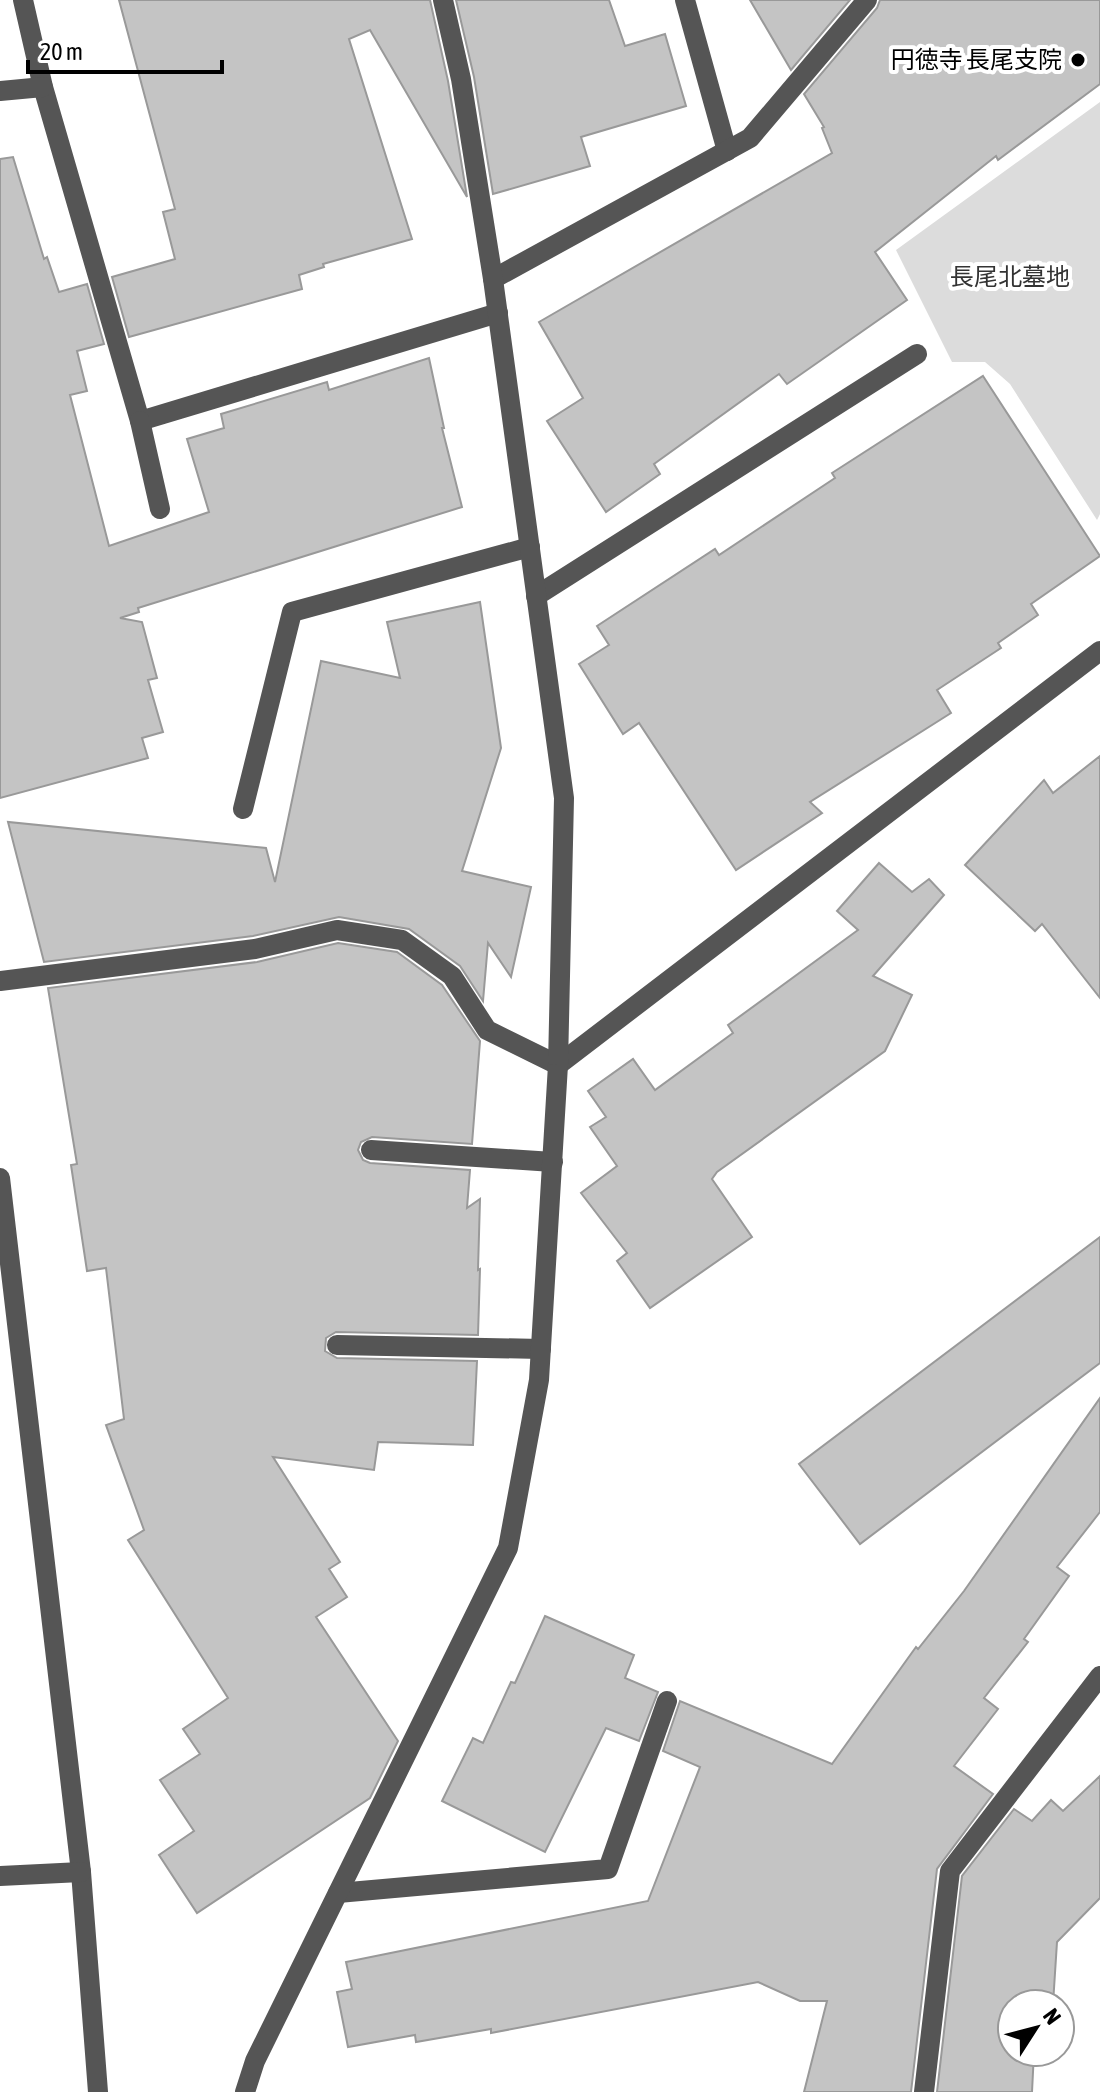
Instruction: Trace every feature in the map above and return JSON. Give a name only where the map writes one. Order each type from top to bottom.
[{"type":"street","points":[[23,0],[43,87],[140,421],[160,509]]},
{"type":"street","points":[[245,2092],[255,2061],[508,1548],[539,1380],[558,1065],[564,798],[493,279],[461,79],[443,0]]},
{"type":"street","points":[[685,0],[727,151]]},
{"type":"street","points":[[493,279],[750,138],[867,0]]},
{"type":"street","points":[[0,91],[43,87]]},
{"type":"street","points":[[140,421],[498,313]]},
{"type":"street","points":[[536,596],[917,354]]},
{"type":"street","points":[[243,809],[292,612],[530,547]]},
{"type":"street","points":[[558,1065],[1100,651]]},
{"type":"street","points":[[0,981],[255,949],[337,930],[402,940],[452,976],[487,1030],[558,1065]]},
{"type":"street","points":[[371,1150],[553,1162]]},
{"type":"street","points":[[0,1178],[81,1872],[98,2092]]},
{"type":"street","points":[[337,1345],[541,1349]]},
{"type":"street","points":[[924,2092],[950,1871],[1100,1676]]},
{"type":"street","points":[[338,1893],[608,1869],[667,1701]]},
{"type":"street","points":[[0,1876],[81,1872]]},
{"type":"green space","name":"長尾北墓地","points":[[1100,102],[1100,514],[1097,520],[1010,384],[985,362],[952,362],[896,250]]},
{"type":"building","points":[[119,0],[430,0],[448,81],[467,197],[370,30],[349,39],[412,239],[323,264],[324,267],[299,275],[302,289],[129,337],[112,277],[175,259],[163,212],[175,209]]},
{"type":"building","points":[[456,0],[609,0],[625,46],[665,34],[686,106],[581,137],[590,166],[493,194],[474,77]]},
{"type":"building","points":[[750,0],[850,0],[791,70]]},
{"type":"building","points":[[880,0],[1100,0],[1100,84],[998,160],[996,156],[875,252],[907,300],[787,384],[779,374],[654,464],[660,474],[606,512],[547,421],[583,398],[539,322],[832,153],[824,127],[804,94],[877,8]]},
{"type":"building","points":[[13,157],[44,259],[47,257],[59,292],[87,284],[104,344],[77,351],[87,391],[70,395],[109,546],[209,512],[187,439],[224,428],[221,414],[327,382],[329,390],[429,358],[442,428],[462,507],[138,608],[139,612],[120,618],[142,622],[157,678],[148,680],[163,732],[142,738],[148,758],[0,798],[0,159]]},
{"type":"building","points":[[983,376],[1100,556],[1031,604],[1038,615],[998,643],[1001,648],[937,690],[951,713],[810,802],[822,813],[736,870],[639,723],[623,734],[579,664],[609,645],[597,626],[715,549],[719,555],[835,478],[832,473]]},
{"type":"building","points":[[480,602],[501,748],[462,871],[531,887],[511,977],[488,943],[483,1001],[460,966],[409,929],[339,917],[253,936],[44,962],[8,822],[266,848],[275,882],[321,661],[400,678],[387,622]]},
{"type":"building","points":[[1100,756],[1100,998],[1042,924],[1035,931],[965,865],[1044,780],[1053,793]]},
{"type":"building","points":[[879,863],[912,892],[929,879],[944,895],[873,976],[912,995],[885,1051],[717,1172],[712,1179],[752,1237],[650,1308],[617,1261],[627,1253],[581,1193],[617,1166],[590,1127],[606,1117],[588,1091],[633,1059],[655,1090],[733,1033],[728,1025],[858,930],[837,911]]},
{"type":"building","points":[[338,943],[397,952],[442,985],[480,1041],[472,1144],[372,1137],[361,1142],[358,1150],[363,1160],[370,1163],[470,1170],[467,1208],[480,1199],[478,1335],[336,1332],[326,1338],[325,1351],[337,1358],[477,1361],[473,1445],[378,1442],[374,1470],[273,1457],[340,1562],[329,1569],[347,1597],[316,1617],[398,1741],[370,1798],[197,1913],[159,1855],[194,1831],[160,1780],[200,1754],[183,1729],[228,1698],[128,1540],[144,1530],[106,1425],[124,1419],[106,1268],[87,1271],[71,1165],[77,1164],[48,988],[257,962]]},
{"type":"building","points":[[1100,1237],[1100,1363],[860,1544],[799,1464]]},
{"type":"building","points":[[1100,1398],[1100,1512],[1057,1567],[1069,1576],[1024,1639],[1028,1642],[984,1698],[998,1709],[954,1766],[993,1794],[937,1869],[911,2092],[804,2092],[827,2001],[800,2001],[758,1982],[491,2033],[491,2029],[416,2042],[415,2035],[348,2047],[337,1992],[352,1989],[346,1962],[648,1901],[700,1767],[663,1751],[680,1701],[832,1764],[916,1647],[918,1649],[964,1591]]},
{"type":"building","points":[[545,1616],[634,1655],[625,1678],[658,1692],[639,1741],[606,1728],[545,1852],[442,1801],[473,1738],[483,1743],[511,1682],[515,1683]]},
{"type":"building","points":[[1100,1776],[1100,1898],[1057,1942],[1054,1988],[996,1988],[996,2068],[1033,2068],[1032,2092],[937,2092],[962,1876],[1014,1809],[1032,1821],[1051,1800],[1063,1811]]},
{"type":"place","name":"円徳寺 長尾支院","points":[[1078,60]]}]
